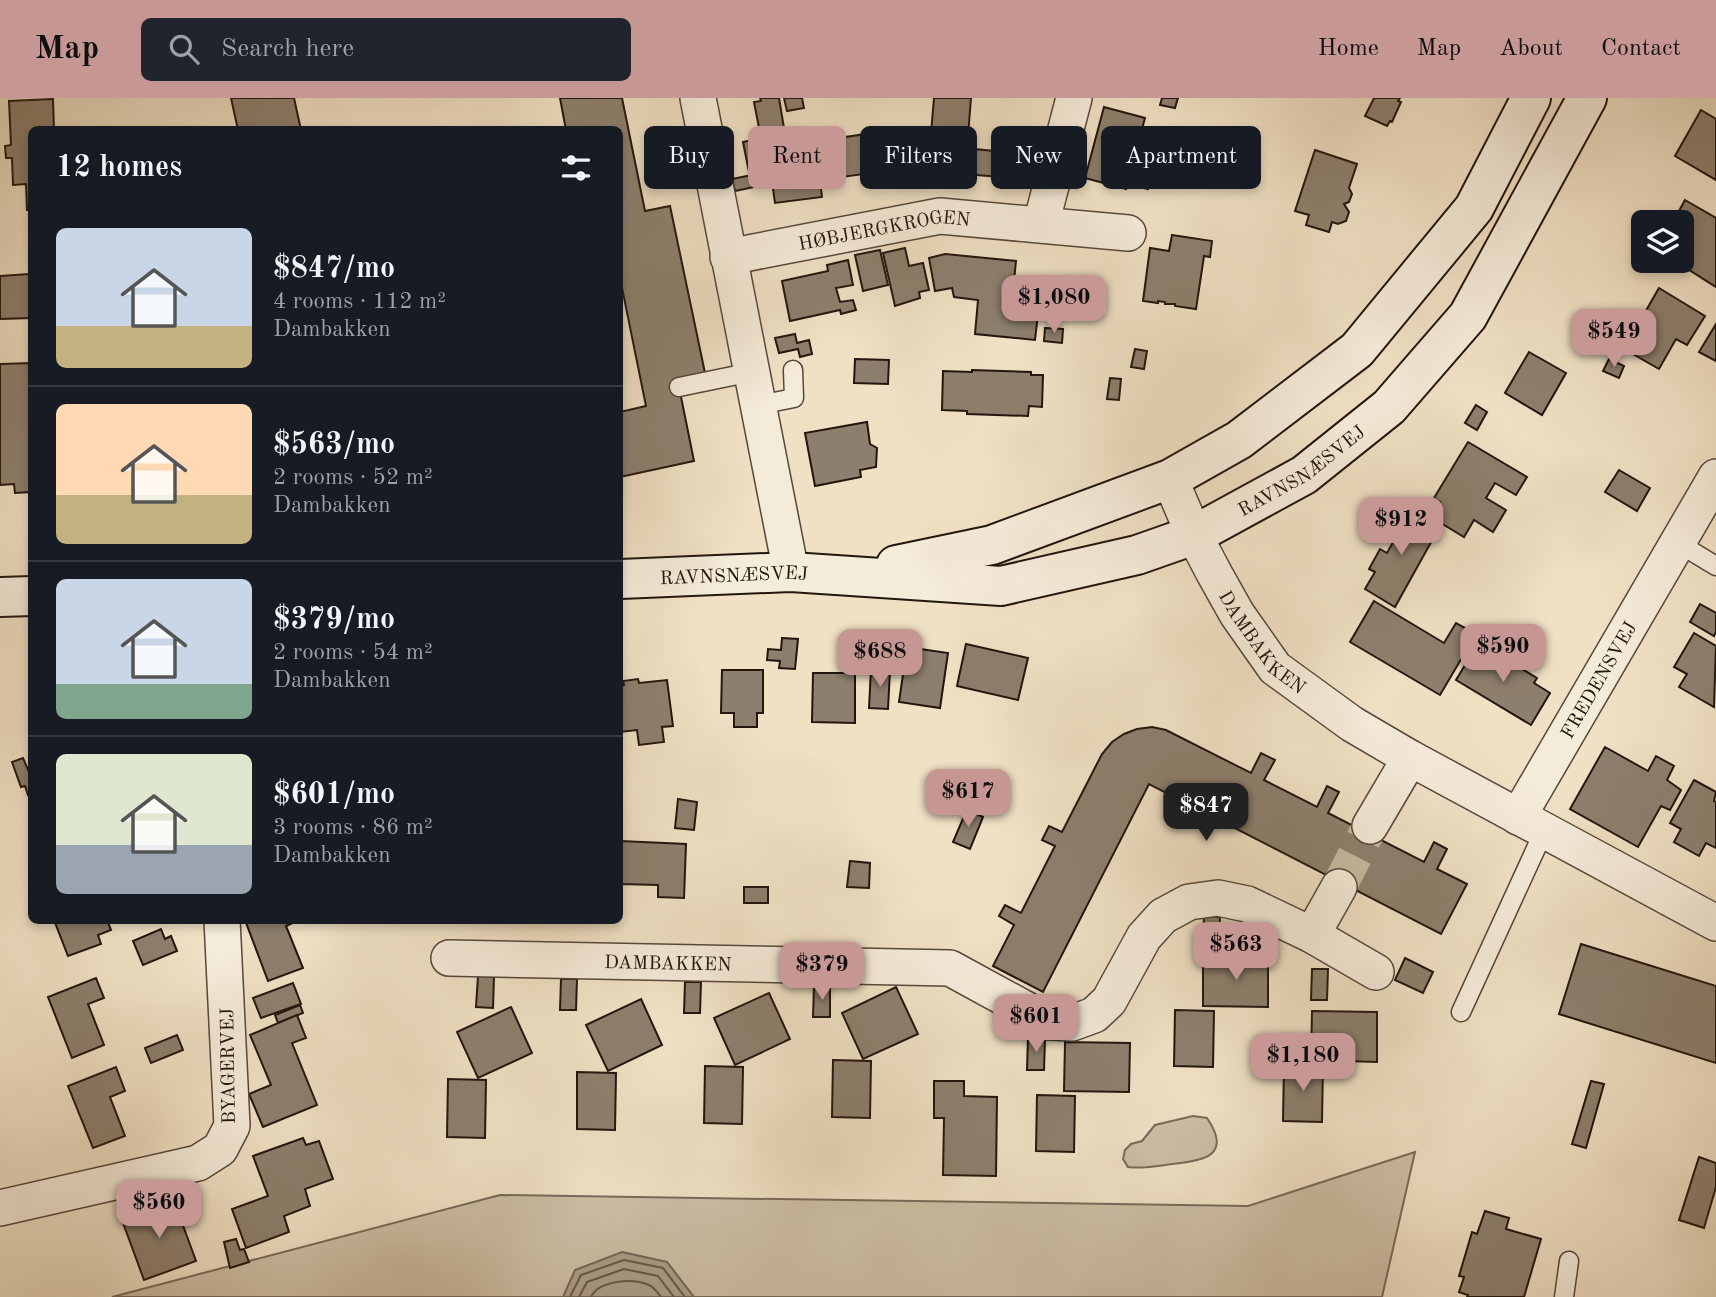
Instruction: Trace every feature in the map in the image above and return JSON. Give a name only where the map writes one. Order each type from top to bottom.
[{"type":"main road","name":"RAVNSNÆSVEJ","points":[[849,575],[992,545],[1170,479],[1240,440],[1357,350],[1474,208],[1531,98]]},
{"type":"main road","name":"RAVNSNÆSVEJ","points":[[623,579],[791,572],[1001,586],[1137,555],[1194,535],[1304,475],[1389,407],[1468,316],[1587,98]]},
{"type":"main road","points":[[0,597],[28,596]]},
{"type":"street","points":[[698,98],[791,572]]},
{"type":"street","points":[[1041,224],[1073,98]]},
{"type":"street","name":"HØBJERGKROGEN","points":[[728,257],[940,216],[1128,233]]},
{"type":"street","name":"FREDENSVEJ","points":[[1531,824],[1678,543],[1716,477]]},
{"type":"street","name":"DAMBAKKEN","points":[[1170,479],[1194,535],[1237,614],[1275,668],[1342,717],[1410,758],[1716,923]]},
{"type":"street","points":[[1370,827],[1410,758]]},
{"type":"street","points":[[1312,935],[1339,887]]},
{"type":"street","name":"DAMBAKKEN","points":[[449,958],[950,968],[1049,1022],[1072,1023],[1094,1015],[1110,1001],[1144,937],[1163,916],[1189,902],[1218,898],[1247,904],[1312,935],[1376,972]]},
{"type":"street","name":"BYAGERVEJ","points":[[0,1208],[198,1163],[220,1149],[232,1126],[222,924]]},
{"type":"lane","points":[[679,387],[755,389],[794,398],[793,370]]},
{"type":"lane","points":[[1678,543],[1716,566]]},
{"type":"lane","points":[[1461,1012],[1531,824]]},
{"type":"lane","points":[[1563,1297],[1569,1261]]},
{"type":"shaded area","points":[[1193,1116],[1207,1118],[1214,1131],[1217,1141],[1211,1154],[1183,1163],[1128,1167],[1123,1159],[1125,1150],[1131,1144],[1142,1141],[1155,1125]]},
{"type":"shaded area","points":[[1415,1152],[1382,1297],[112,1297],[500,1195],[1248,1206]]},
{"type":"water","points":[[622,1252],[667,1262],[694,1297],[563,1297],[575,1270]]},
{"type":"building","points":[[231,98],[294,98],[300,126],[237,126]]},
{"type":"building","points":[[560,98],[622,98],[645,211],[670,206],[705,373],[679,387],[694,461],[623,476],[623,411],[646,406],[623,293],[623,126],[565,126]]},
{"type":"building","points":[[760,98],[779,98],[784,126],[759,126],[754,102],[761,101]]},
{"type":"building","points":[[784,98],[802,98],[804,108],[787,111]]},
{"type":"building","points":[[934,98],[971,98],[969,126],[932,126]]},
{"type":"building","points":[[1162,98],[1178,98],[1175,108],[1160,105]]},
{"type":"building","points":[[1374,98],[1400,98],[1398,101],[1401,102],[1392,122],[1387,126],[1365,116]]},
{"type":"building","points":[[53,99],[54,126],[28,126],[28,210],[26,184],[13,185],[12,158],[6,158],[5,146],[11,145],[9,101]]},
{"type":"building","points":[[1104,107],[1145,118],[1143,126],[1101,126],[1101,182],[1087,179]]},
{"type":"building","points":[[1701,110],[1716,119],[1716,180],[1675,156]]},
{"type":"building","points":[[860,135],[860,175],[846,176],[846,137]]},
{"type":"building","points":[[748,141],[748,167],[743,142]]},
{"type":"building","points":[[977,149],[991,151],[991,176],[977,175]]},
{"type":"building","points":[[1315,150],[1357,164],[1349,188],[1352,194],[1349,202],[1344,204],[1349,212],[1346,221],[1338,224],[1332,222],[1329,232],[1306,225],[1309,215],[1295,211]]},
{"type":"building","points":[[748,176],[748,188],[735,191],[734,179]]},
{"type":"building","points":[[773,189],[821,189],[822,197],[775,203]]},
{"type":"building","points":[[1685,200],[1716,218],[1716,287],[1694,273],[1694,210],[1680,210]]},
{"type":"building","points":[[1172,235],[1212,241],[1210,257],[1204,256],[1196,309],[1165,302],[1143,301],[1150,248],[1169,251]]},
{"type":"building","points":[[905,248],[909,266],[923,263],[929,290],[919,292],[920,298],[895,306],[883,253]]},
{"type":"building","points":[[880,250],[888,285],[863,291],[855,255]]},
{"type":"building","points":[[945,254],[1016,261],[1011,311],[1038,314],[1035,340],[975,334],[978,300],[954,297],[952,288],[935,291],[929,258]]},
{"type":"building","points":[[848,260],[853,285],[836,288],[840,302],[853,300],[856,310],[841,314],[840,310],[790,321],[782,281],[828,271],[827,265]]},
{"type":"building","points":[[28,274],[28,318],[0,319],[0,276]]},
{"type":"building","points":[[1659,288],[1705,316],[1687,345],[1676,339],[1659,369],[1624,349]]},
{"type":"building","points":[[1716,324],[1716,361],[1699,352]]},
{"type":"building","points":[[1045,328],[1063,329],[1062,343],[1044,341]]},
{"type":"building","points":[[795,334],[797,343],[809,340],[812,354],[800,357],[798,349],[779,353],[775,338]]},
{"type":"building","points":[[1135,349],[1147,351],[1144,369],[1131,367]]},
{"type":"building","points":[[1529,352],[1566,373],[1542,415],[1505,393]]},
{"type":"building","points":[[855,359],[889,360],[888,384],[854,383]]},
{"type":"building","points":[[1609,359],[1624,366],[1619,378],[1603,371]]},
{"type":"building","points":[[28,363],[28,492],[15,493],[14,484],[0,485],[0,364]]},
{"type":"building","points":[[943,371],[1031,372],[1031,375],[1043,375],[1042,407],[1029,406],[1028,416],[967,414],[967,411],[942,410]]},
{"type":"building","points":[[1110,378],[1121,379],[1119,400],[1107,399]]},
{"type":"building","points":[[1476,405],[1487,412],[1477,430],[1465,423]]},
{"type":"building","points":[[867,422],[870,444],[877,448],[876,467],[860,470],[861,477],[815,486],[805,433]]},
{"type":"building","points":[[1468,442],[1527,477],[1516,495],[1495,483],[1486,498],[1506,510],[1493,532],[1474,520],[1464,537],[1431,517],[1440,502],[1434,498]]},
{"type":"building","points":[[1619,470],[1650,488],[1637,511],[1605,492]]},
{"type":"building","points":[[1402,507],[1439,528],[1395,607],[1365,589],[1375,572],[1369,569],[1380,549],[1387,553],[1397,535],[1389,531]]},
{"type":"building","points":[[1374,601],[1444,643],[1456,623],[1476,634],[1440,695],[1350,642]]},
{"type":"building","points":[[1700,604],[1716,613],[1714,636],[1690,622]]},
{"type":"building","points":[[1694,633],[1716,646],[1714,707],[1679,687],[1687,674],[1674,667]]},
{"type":"building","points":[[782,638],[798,639],[795,669],[779,668],[780,661],[767,660],[768,649],[781,650]]},
{"type":"building","points":[[1479,642],[1501,655],[1497,662],[1510,671],[1514,664],[1537,678],[1534,683],[1550,693],[1531,725],[1456,680]]},
{"type":"building","points":[[966,644],[1028,658],[1018,700],[957,686]]},
{"type":"building","points":[[907,647],[948,653],[940,708],[899,702]]},
{"type":"building","points":[[871,669],[890,670],[888,709],[869,708]]},
{"type":"building","points":[[722,670],[763,670],[763,713],[757,713],[757,727],[734,727],[734,713],[721,713]]},
{"type":"building","points":[[813,673],[855,673],[855,723],[812,722]]},
{"type":"building","points":[[638,679],[639,683],[667,680],[673,726],[662,727],[664,742],[639,745],[637,730],[623,732],[623,681]]},
{"type":"building","points":[[1152,727],[1166,730],[1251,773],[1261,753],[1275,760],[1264,780],[1317,807],[1327,786],[1339,792],[1328,813],[1424,862],[1434,842],[1447,849],[1437,869],[1467,884],[1441,934],[1149,784],[1043,992],[993,966],[1014,925],[999,916],[1005,905],[1021,913],[1055,846],[1042,840],[1049,826],[1062,832],[1102,754],[1112,742],[1137,729]]},
{"type":"building","points":[[1605,747],[1648,771],[1656,756],[1674,766],[1667,780],[1681,790],[1670,810],[1661,806],[1638,847],[1570,809]]},
{"type":"building","points":[[23,758],[28,770],[28,795],[25,786],[21,787],[12,762]]},
{"type":"building","points":[[1694,780],[1716,792],[1716,848],[1706,843],[1699,856],[1674,842],[1681,829],[1670,823]]},
{"type":"building","points":[[678,799],[697,802],[694,830],[675,828]]},
{"type":"building","points":[[967,809],[983,817],[970,849],[953,842]]},
{"type":"building","points":[[623,841],[686,844],[684,898],[658,897],[658,885],[623,884]]},
{"type":"building","points":[[850,861],[870,863],[869,888],[847,887]]},
{"type":"building","points":[[744,887],[768,887],[768,903],[744,903]]},
{"type":"building","points":[[1204,916],[1220,917],[1219,948],[1203,947]]},
{"type":"building","points":[[56,924],[109,924],[111,930],[98,935],[101,944],[68,956]]},
{"type":"building","points":[[247,924],[290,924],[286,926],[303,968],[268,981]]},
{"type":"building","points":[[161,929],[165,939],[171,936],[177,951],[143,965],[133,941]]},
{"type":"building","points":[[1581,944],[1716,986],[1716,1063],[1559,1014]]},
{"type":"building","points":[[1203,957],[1268,958],[1268,1007],[1203,1006]]},
{"type":"building","points":[[1405,958],[1433,972],[1423,993],[1395,980]]},
{"type":"building","points":[[1312,969],[1328,969],[1327,1000],[1311,1000]]},
{"type":"building","points":[[478,976],[494,977],[493,1008],[476,1007]]},
{"type":"building","points":[[96,978],[104,998],[88,1004],[104,1045],[72,1058],[48,997]]},
{"type":"building","points":[[561,979],[577,979],[576,1010],[560,1010]]},
{"type":"building","points":[[685,982],[701,982],[700,1013],[684,1013]]},
{"type":"building","points":[[293,983],[301,1004],[261,1018],[253,998]]},
{"type":"building","points":[[814,986],[830,987],[830,1017],[813,1017]]},
{"type":"building","points":[[896,987],[918,1034],[863,1059],[842,1013]]},
{"type":"building","points":[[769,993],[790,1039],[735,1065],[714,1018]]},
{"type":"building","points":[[641,999],[662,1045],[608,1071],[586,1025]]},
{"type":"building","points":[[300,1005],[303,1013],[278,1023],[275,1015]]},
{"type":"building","points":[[511,1007],[532,1053],[478,1078],[457,1032]]},
{"type":"building","points":[[1175,1010],[1214,1011],[1213,1067],[1174,1066]]},
{"type":"building","points":[[1312,1011],[1377,1012],[1377,1062],[1311,1060]]},
{"type":"building","points":[[297,1015],[306,1038],[292,1043],[317,1105],[263,1127],[249,1094],[271,1085],[250,1035]]},
{"type":"building","points":[[177,1035],[183,1050],[151,1063],[145,1048]]},
{"type":"building","points":[[1028,1038],[1045,1039],[1044,1070],[1027,1070]]},
{"type":"building","points":[[1065,1042],[1130,1043],[1129,1092],[1064,1091]]},
{"type":"building","points":[[833,1060],[871,1061],[870,1118],[832,1117]]},
{"type":"building","points":[[1284,1064],[1323,1065],[1322,1122],[1283,1121]]},
{"type":"building","points":[[705,1066],[743,1067],[742,1124],[704,1123]]},
{"type":"building","points":[[116,1067],[125,1091],[110,1097],[125,1136],[93,1148],[68,1086]]},
{"type":"building","points":[[577,1072],[616,1073],[615,1130],[577,1129]]},
{"type":"building","points":[[448,1079],[486,1080],[485,1138],[447,1137]]},
{"type":"building","points":[[934,1081],[964,1081],[964,1096],[997,1097],[996,1176],[943,1175],[944,1118],[934,1118]]},
{"type":"building","points":[[1591,1081],[1604,1084],[1586,1148],[1572,1144]]},
{"type":"building","points":[[1037,1095],[1075,1096],[1074,1152],[1036,1151]]},
{"type":"building","points":[[303,1138],[306,1145],[319,1141],[333,1179],[305,1189],[310,1206],[284,1216],[289,1232],[246,1248],[232,1209],[268,1196],[253,1156]]},
{"type":"building","points":[[1699,1157],[1716,1163],[1716,1187],[1704,1228],[1679,1220]]},
{"type":"building","points":[[174,1201],[196,1261],[144,1280],[122,1220]]},
{"type":"building","points":[[1485,1211],[1509,1218],[1506,1229],[1541,1239],[1524,1297],[1467,1297],[1468,1295],[1459,1292],[1464,1277],[1459,1276],[1472,1232],[1477,1234]]},
{"type":"building","points":[[236,1239],[249,1262],[230,1268],[224,1242]]},
{"type":"tunnel","points":[[1339,887],[1370,826]]}]
